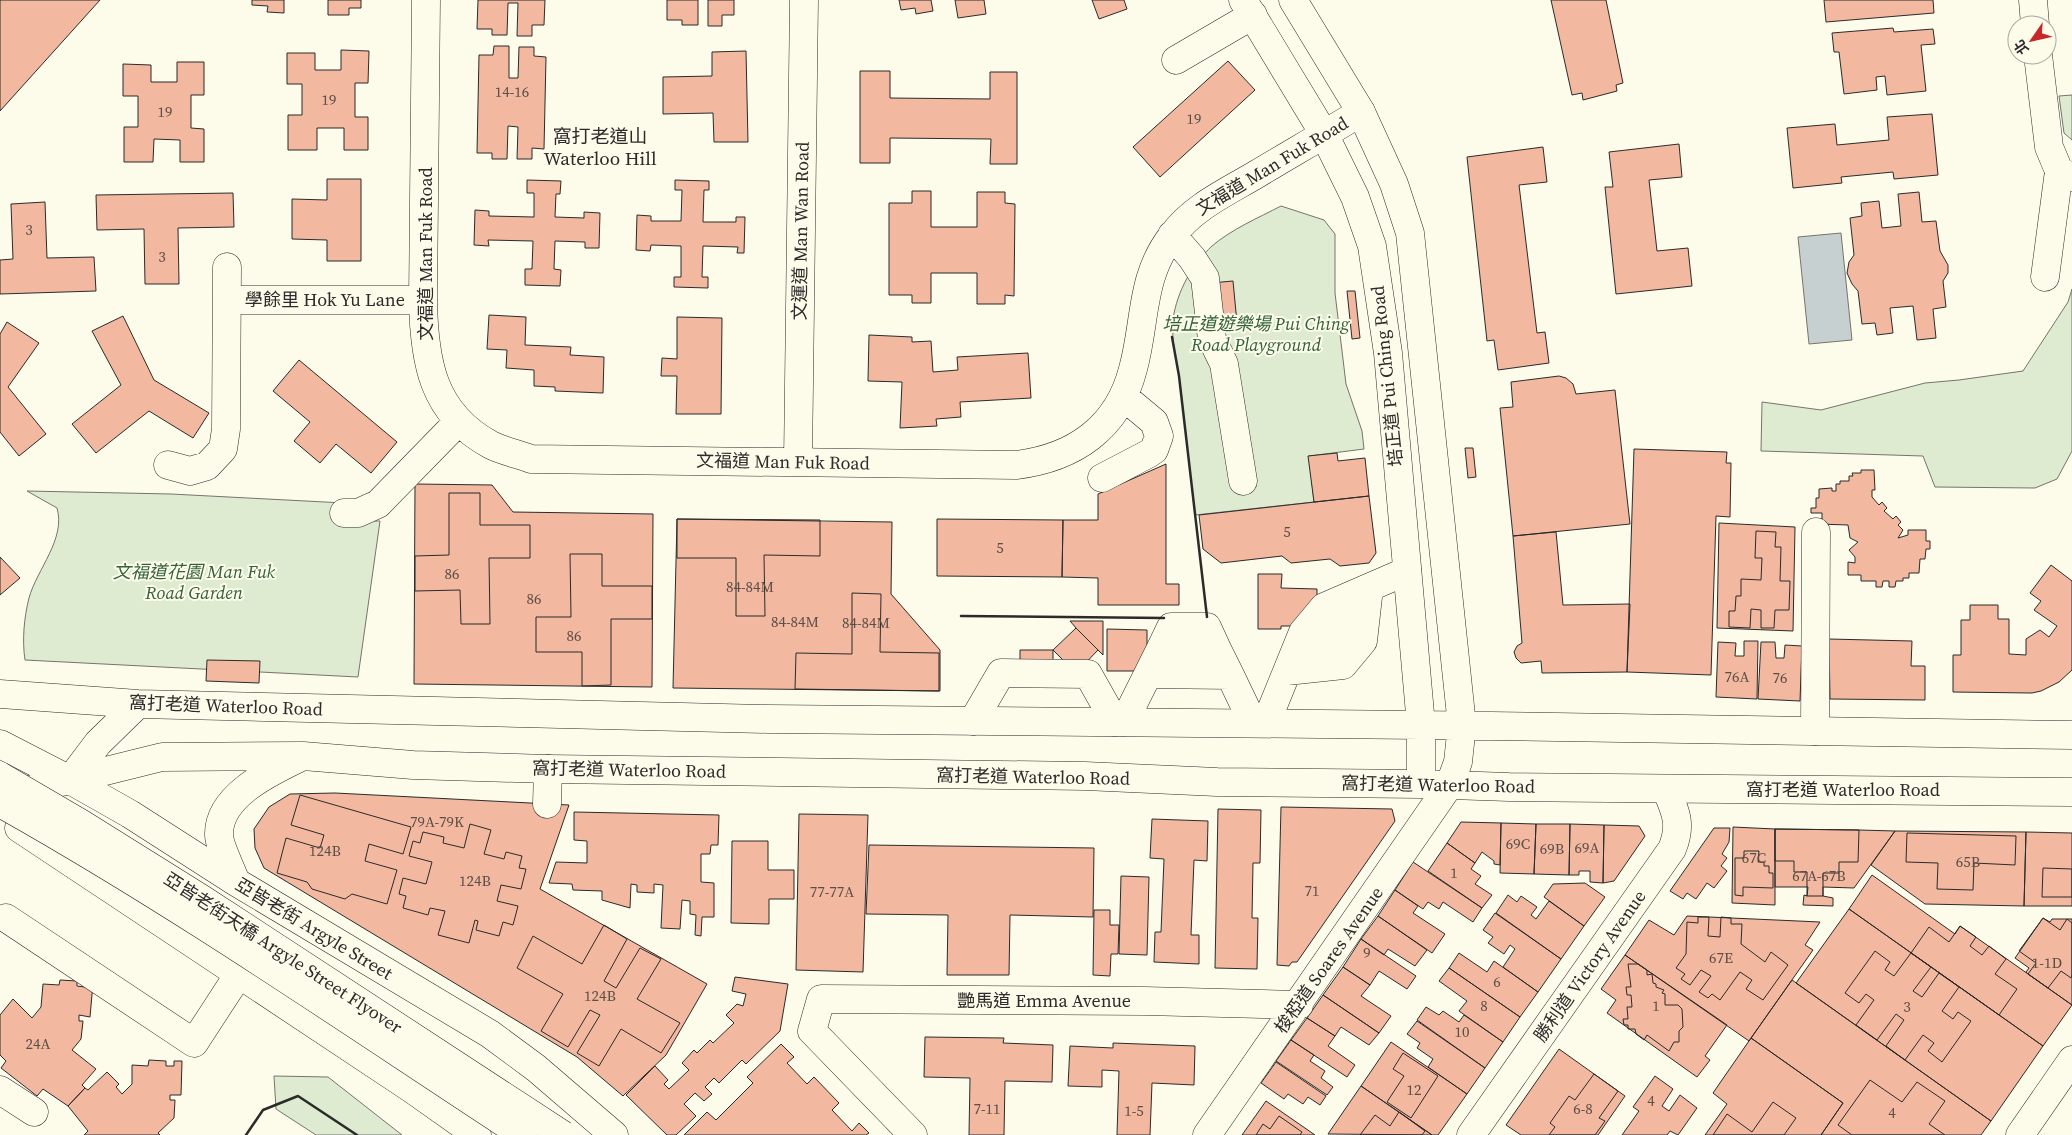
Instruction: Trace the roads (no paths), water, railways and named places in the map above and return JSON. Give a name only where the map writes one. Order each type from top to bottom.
[{"type":"main road","name":"文福道 Man Fuk Road","points":[[426,0],[423,300],[424,338],[430,368],[437,390],[458,422],[492,445],[531,459],[1016,465],[1038,463],[1059,456],[1097,432],[1112,416],[1124,397],[1134,369],[1146,289],[1152,270],[1172,236],[1200,208],[1361,112]]},
{"type":"main road","name":"文運道 Man Wan Road","points":[[798,461],[804,0]]},
{"type":"main road","points":[[1293,0],[1361,112],[1394,184],[1410,233],[1462,726],[1458,762],[1450,784]]},
{"type":"main road","points":[[2033,0],[2034,15]]},
{"type":"main road","points":[[1176,60],[1248,7]]},
{"type":"main road","name":"培正道 Pui Ching Road","points":[[1248,7],[1324,134],[1355,197],[1372,246],[1388,352],[1421,725],[1421,784]]},
{"type":"main road","points":[[2039,65],[2046,131],[2053,160],[2066,174],[2045,277]]},
{"type":"main road","points":[[1172,236],[1192,258],[1205,278],[1212,340],[1224,364],[1243,481]]},
{"type":"main road","name":"學餘里 Hok Yu Lane","points":[[168,465],[190,471],[207,466],[223,449],[226,429],[227,267]]},
{"type":"main road","name":"學餘里 Hok Yu Lane","points":[[227,300],[423,300]]},
{"type":"main road","points":[[1102,478],[1154,450],[1159,436],[1154,422],[1124,397]]},
{"type":"main road","points":[[344,514],[358,513],[378,504],[458,422]]},
{"type":"main road","points":[[1815,731],[1816,532]]},
{"type":"main road","points":[[1259,723],[1287,671],[1303,632],[1324,607],[1407,571]]},
{"type":"main road","points":[[1287,671],[1342,665],[1363,641],[1370,588]]},
{"type":"main road","points":[[973,721],[1001,673],[1088,674],[1120,722],[1160,650],[1218,651],[1259,723]]},
{"type":"main road","points":[[1148,674],[1230,675]]},
{"type":"main road","name":"窩打老道 Waterloo Road","points":[[0,694],[138,704],[768,719],[1259,723],[2072,735]]},
{"type":"main road","points":[[96,878],[70,780],[98,743],[138,704]]},
{"type":"main road","name":"亞皆老街 Argyle Street","points":[[0,744],[130,814],[236,882],[490,1034],[536,1068],[614,1135]]},
{"type":"main road","points":[[236,882],[219,836],[222,817],[232,801],[246,787],[302,756]]},
{"type":"main road","name":"窩打老道 Waterloo Road","points":[[0,812],[70,780],[162,757],[302,756],[413,766],[1085,776],[1282,783],[1450,784],[1666,789],[2072,792]]},
{"type":"main road","points":[[547,804],[548,769]]},
{"type":"main road","name":"亞皆老街天橋 Argyle Street Flyover","points":[[0,776],[82,824],[194,894],[563,1135]]},
{"type":"main road","name":"梭椏道 Soares Avenue","points":[[1207,1135],[1299,1005],[1450,784]]},
{"type":"main road","name":"勝利道 Victory Avenue","points":[[1471,1135],[1672,849],[1678,835],[1677,816],[1666,789]]},
{"type":"main road","points":[[0,812],[24,831],[477,1135]]},
{"type":"main road","name":"亞皆老街天橋 Argyle Street Flyover","points":[[0,812],[71,843],[188,914],[523,1135]]},
{"type":"main road","points":[[6,918],[194,1044],[239,974]]},
{"type":"main road","name":"艷馬道 Emma Avenue","points":[[913,1135],[812,1031],[821,999],[1155,1001],[1299,1005]]},
{"type":"main road","points":[[2020,1135],[2072,1060]]},
{"type":"main road","points":[[0,1090],[34,1112]]},
{"type":"district","name":"窩打老道山 Waterloo Hill","points":[[600,147]]},
{"type":"park label","name":"培正道遊樂場 Pui Ching Road Playground","points":[[1256,334]]},
{"type":"park label","name":"文福道花園 Man Fuk Road Garden","points":[[194,582]]}]
